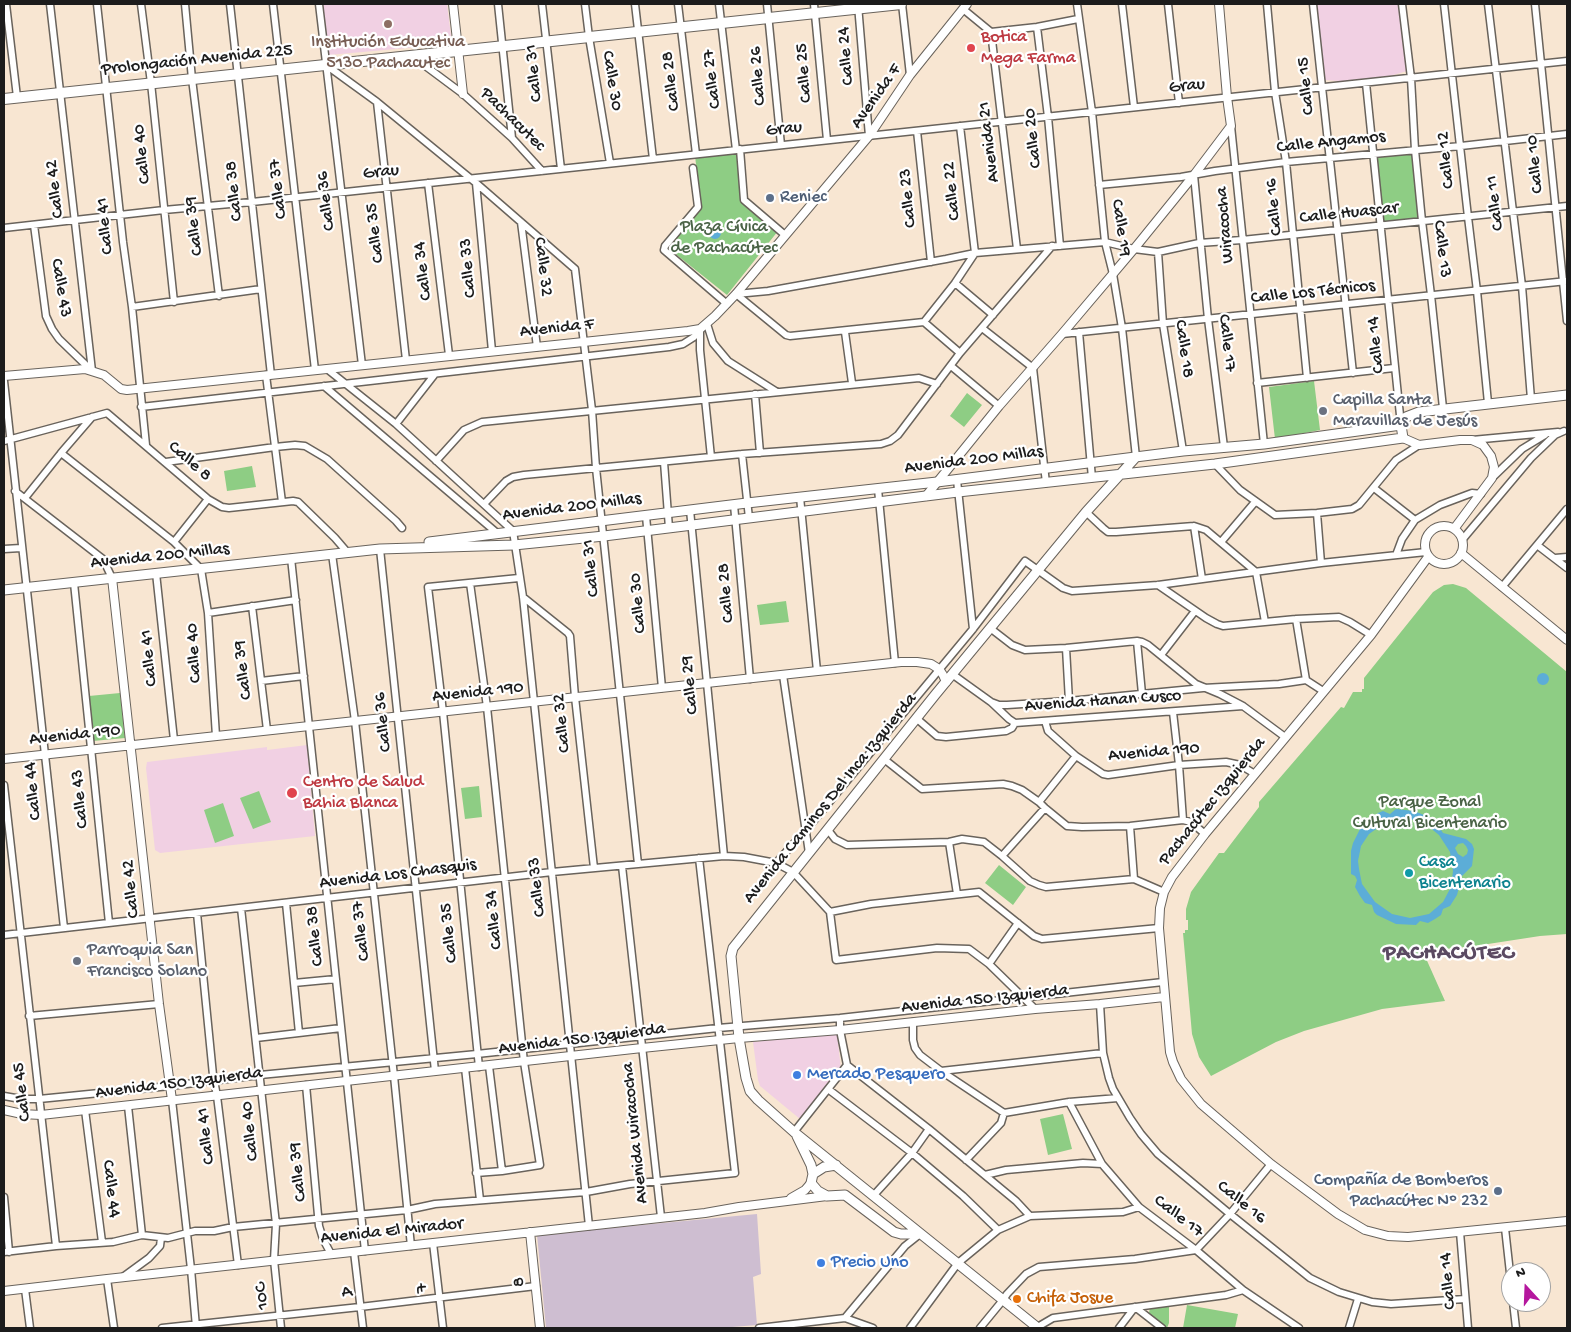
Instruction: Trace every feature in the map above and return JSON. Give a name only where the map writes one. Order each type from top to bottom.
[{"type":"main road","name":"Prolongación Avenida 225","points":[[4,98],[769,18],[814,8],[902,4]]},
{"type":"main road","name":"Avenida 200 Millas","points":[[4,590],[380,549],[497,533],[957,480],[1183,451],[1264,444],[1401,425],[1406,417],[1412,414],[1443,408],[1567,395]]},
{"type":"main road","points":[[1401,425],[1403,438]]},
{"type":"main road","name":"Avenida 200 Millas","points":[[380,549],[514,545],[604,536],[958,492],[1215,464],[1403,438]]},
{"type":"main road","name":"Avenida Caminos Del Inca Izquierda","points":[[1038,1328],[794,1132],[750,1091],[739,1038],[732,952],[733,948],[916,718],[1086,512],[1136,457]]},
{"type":"main road","name":"Avenida Caminos Del Inca Izquierda","points":[[794,1132],[806,1152],[811,1165],[812,1178]]},
{"type":"main road","points":[[836,1165],[824,1167],[812,1178],[818,1191],[827,1196],[845,1195],[887,1227],[901,1234],[920,1234]]},
{"type":"main road","points":[[887,1227],[891,1226],[894,1222],[896,1217],[894,1213]]},
{"type":"street","points":[[6,4],[17,97]]},
{"type":"street","name":"Calle 42","points":[[50,4],[92,371]]},
{"type":"street","name":"Calle 41","points":[[97,4],[108,117],[132,308],[146,445]]},
{"type":"street","name":"Calle 40","points":[[141,4],[174,302]]},
{"type":"street","name":"Calle 39","points":[[185,4],[192,79],[219,296]]},
{"type":"street","name":"Calle 38","points":[[230,4],[261,290],[269,375],[267,392],[282,502]]},
{"type":"street","name":"Calle 37","points":[[273,4],[315,370]]},
{"type":"street","name":"Calle 36","points":[[319,4],[362,366]]},
{"type":"street","points":[[453,4],[463,94]]},
{"type":"street","points":[[498,4],[512,138]]},
{"type":"street","name":"Calle 31","points":[[542,4],[561,169]]},
{"type":"street","name":"Calle 30","points":[[586,4],[589,37],[610,163]]},
{"type":"street","points":[[635,4],[653,159]]},
{"type":"street","name":"Calle 28","points":[[678,4],[696,154]]},
{"type":"street","name":"Calle 27","points":[[719,4],[744,200],[785,235]]},
{"type":"street","name":"Calle 26","points":[[767,4],[781,145]]},
{"type":"street","points":[[902,4],[910,75]]},
{"type":"street","name":"Calle 19","points":[[1077,4],[1092,112],[1105,242],[1113,274],[1122,328],[1136,457]]},
{"type":"street","points":[[1122,4],[1134,108]]},
{"type":"street","points":[[1168,4],[1179,103]]},
{"type":"street","name":"Wiracocha","points":[[1218,4],[1226,98],[1236,169],[1264,444]]},
{"type":"street","name":"Calle 16","points":[[1267,4],[1275,92],[1286,162],[1307,378]]},
{"type":"street","name":"Calle 15","points":[[1313,4],[1353,373]]},
{"type":"street","name":"Calle 13","points":[[1402,4],[1411,78],[1415,150],[1422,221],[1443,408]]},
{"type":"street","name":"Calle 12","points":[[1444,4],[1478,291],[1488,403]]},
{"type":"street","name":"Calle 11","points":[[1488,4],[1522,286],[1531,398]]},
{"type":"street","name":"Calle 10","points":[[1535,4],[1555,208],[1565,282],[1567,321]]},
{"type":"street","name":"Calle 24","points":[[858,6],[870,136]]},
{"type":"street","points":[[965,7],[991,32],[1037,27],[1078,19]]},
{"type":"street","name":"Avenida F","points":[[4,376],[78,369],[104,375],[121,389],[139,388],[688,331],[703,326],[736,294],[870,136],[910,75],[965,7]]},
{"type":"street","name":"Calle 25","points":[[814,8],[827,140]]},
{"type":"street","name":"Calle 20","points":[[1037,27],[1048,116],[1056,246]]},
{"type":"street","name":"Avenida 21","points":[[991,32],[1017,249]]},
{"type":"street","name":"Pachacutec","points":[[412,56],[463,94],[512,138],[542,171]]},
{"type":"street","name":"Grau","points":[[4,228],[1567,61]]},
{"type":"street","points":[[325,65],[376,102],[520,221]]},
{"type":"street","name":"Calle 14","points":[[1366,83],[1401,425]]},
{"type":"street","name":"Calle 35","points":[[376,102],[406,360]]},
{"type":"street","name":"Calle 22","points":[[960,126],[975,253]]},
{"type":"street","points":[[926,496],[999,406],[1034,368],[1134,249],[1231,126]]},
{"type":"street","name":"Calle 23","points":[[917,131],[931,262]]},
{"type":"street","name":"Calle Angamos","points":[[1099,185],[1194,175],[1286,162],[1567,134]]},
{"type":"street","points":[[693,168],[698,207],[665,246],[664,250],[727,304]]},
{"type":"street","name":"Calle 17","points":[[1194,175],[1208,319],[1224,447]]},
{"type":"street","name":"Calle 34","points":[[428,183],[449,355]]},
{"type":"street","name":"Calle 33","points":[[476,183],[492,351]]},
{"type":"street","name":"Calle Huascar","points":[[736,294],[768,291],[975,253],[1105,242],[1134,249],[1158,252],[1200,243],[1468,218],[1567,206]]},
{"type":"street","name":"Calle 31","points":[[520,221],[575,269],[592,410],[596,468],[638,864]]},
{"type":"street","name":"Calle 32","points":[[520,221],[537,347]]},
{"type":"street","name":"Calle 43","points":[[34,225],[46,316],[59,339],[92,371]]},
{"type":"street","points":[[484,504],[506,481],[513,477],[524,475],[742,454],[882,444],[890,441],[898,435],[960,353],[1056,246]]},
{"type":"street","name":"Calle 18","points":[[1158,252],[1164,324],[1183,451]]},
{"type":"street","points":[[736,294],[786,335],[795,337],[924,322],[955,283],[975,253]]},
{"type":"street","name":"Calle Los Técnicos","points":[[1062,334],[1565,282]]},
{"type":"street","points":[[955,283],[993,315]]},
{"type":"street","points":[[132,308],[261,290]]},
{"type":"street","points":[[924,322],[960,353]]},
{"type":"street","points":[[142,407],[669,347],[683,344],[694,337],[703,326]]},
{"type":"street","points":[[703,326],[728,362],[777,392]]},
{"type":"street","points":[[703,326],[700,350],[711,457]]},
{"type":"street","points":[[982,328],[1034,368],[1046,483]]},
{"type":"street","points":[[846,332],[852,383]]},
{"type":"street","points":[[1079,332],[1092,478]]},
{"type":"street","points":[[951,366],[999,406]]},
{"type":"street","points":[[1257,383],[1394,368]]},
{"type":"street","points":[[327,369],[396,424],[513,532]]},
{"type":"street","points":[[396,424],[435,374]]},
{"type":"street","points":[[436,461],[464,430],[482,422],[852,383],[919,378],[937,384]]},
{"type":"street","name":"Calle 44","points":[[4,381],[7,441],[15,491],[64,928]]},
{"type":"street","points":[[324,386],[497,533]]},
{"type":"street","points":[[755,394],[760,453]]},
{"type":"street","name":"Calle 8","points":[[7,441],[107,413],[208,499],[222,507],[229,508],[298,502],[347,552]]},
{"type":"street","points":[[25,498],[92,417]]},
{"type":"street","points":[[1215,464],[1240,490],[1275,515],[1317,513],[1352,509],[1365,500],[1396,460],[1419,445],[1566,431]]},
{"type":"street","points":[[1462,540],[1530,458],[1555,435],[1566,431]]},
{"type":"street","points":[[1454,529],[1492,478],[1522,449],[1548,433]]},
{"type":"street","points":[[1403,438],[1419,445]]},
{"type":"street","points":[[1472,440],[1483,445],[1491,456],[1494,467],[1492,478]]},
{"type":"street","points":[[166,462],[275,446],[305,446],[327,459],[376,502],[402,528]]},
{"type":"street","points":[[61,453],[174,542],[201,569]]},
{"type":"street","points":[[742,454],[749,518]]},
{"type":"street","points":[[664,462],[669,528]]},
{"type":"street","points":[[957,480],[973,629]]},
{"type":"street","points":[[1374,488],[1415,520]]},
{"type":"street","points":[[878,489],[895,663]]},
{"type":"street","name":"Calle 42","points":[[15,491],[103,559],[112,578],[196,1326]]},
{"type":"street","points":[[1396,555],[1402,539],[1415,520],[1440,504],[1472,494],[1481,494]]},
{"type":"street","points":[[800,497],[817,671]]},
{"type":"street","points":[[174,542],[208,499]]},
{"type":"street","points":[[1221,542],[1255,502]]},
{"type":"street","name":"Calle 28","points":[[734,505],[750,679]]},
{"type":"street","points":[[1502,587],[1567,509]]},
{"type":"street","name":"Calle 29","points":[[690,510],[724,856]]},
{"type":"street","points":[[1086,512],[1108,532],[1194,526],[1206,530],[1256,572],[1265,622]]},
{"type":"street","points":[[1317,513],[1322,563]]},
{"type":"street","name":"Calle 30","points":[[646,516],[662,688]]},
{"type":"street","points":[[1194,526],[1202,579]]},
{"type":"street","points":[[1444,526],[1454,529],[1462,540],[1463,549],[1454,562],[1443,564],[1432,561],[1427,554],[1425,541],[1434,529],[1444,526]]},
{"type":"street","name":"Calle 33","points":[[513,532],[523,597],[589,1226]]},
{"type":"street","points":[[1537,545],[1567,568]]},
{"type":"street","points":[[4,549],[21,548]]},
{"type":"street","name":"Calle 36","points":[[380,549],[435,1071]]},
{"type":"street","points":[[1461,553],[1567,640]]},
{"type":"street","name":"Calle 37","points":[[332,554],[355,721],[411,1246]]},
{"type":"street","points":[[1038,570],[1063,588],[1072,591],[1158,585],[1322,563],[1396,555],[1427,554]]},
{"type":"street","name":"Pachacútec Izquierda","points":[[1427,554],[1371,635],[1205,834],[1172,877],[1164,892],[1160,908],[1159,928],[1170,1052],[1181,1079],[1202,1104],[1271,1164],[1338,1214],[1377,1234],[1408,1237],[1567,1221]]},
{"type":"street","points":[[1555,558],[1567,557]]},
{"type":"street","name":"Calle 38","points":[[291,558],[365,1251]]},
{"type":"street","name":"Avenida Caminos Del Inca Izquierda","points":[[776,863],[806,830],[973,629],[1025,561],[1038,570]]},
{"type":"street","name":"Calle 40","points":[[201,569],[208,613],[216,736]]},
{"type":"street","name":"Calle 41","points":[[156,573],[174,740]]},
{"type":"street","points":[[470,583],[519,578]]},
{"type":"street","name":"Calle 43","points":[[74,582],[109,923]]},
{"type":"street","name":"Calle 35","points":[[470,583],[428,587],[461,883],[478,1067]]},
{"type":"street","name":"Calle 34","points":[[470,583],[487,707],[524,1062],[540,1165],[502,1171]]},
{"type":"street","points":[[1158,585],[1211,622],[1223,626],[1339,617],[1371,635]]},
{"type":"street","name":"Calle 32","points":[[523,597],[570,636],[594,868]]},
{"type":"street","points":[[208,613],[296,600]]},
{"type":"street","name":"Calle 39","points":[[252,606],[267,730]]},
{"type":"street","points":[[1161,655],[1195,611]]},
{"type":"street","points":[[1296,619],[1306,680]]},
{"type":"street","points":[[990,628],[1018,648],[1025,650],[1137,641],[1148,644],[1196,684],[1243,706],[1285,737]]},
{"type":"street","points":[[1137,641],[1142,694]]},
{"type":"street","points":[[1066,648],[1069,701]]},
{"type":"street","name":"Avenida 190","points":[[4,759],[895,663],[925,662],[939,669]]},
{"type":"street","points":[[939,669],[946,682]]},
{"type":"street","name":"Avenida Hanan Cusco","points":[[952,674],[991,702],[1015,723],[1243,706]]},
{"type":"street","points":[[783,675],[809,853]]},
{"type":"street","points":[[261,681],[304,676]]},
{"type":"street","points":[[991,702],[1007,705],[1069,701],[1203,688],[1279,684],[1306,680],[1323,692]]},
{"type":"street","points":[[1173,712],[1183,820]]},
{"type":"street","points":[[916,718],[937,736],[946,737],[1006,731],[1012,728],[1015,723]]},
{"type":"street","name":"Avenida 190","points":[[1045,721],[1048,731],[1076,756],[1099,772],[1108,775],[1179,765],[1233,762],[1255,774]]},
{"type":"street","points":[[1039,802],[1076,756]]},
{"type":"street","points":[[884,759],[922,788],[1003,784],[1012,786],[1022,790],[1039,802],[1068,826],[1130,826],[1183,820],[1191,822],[1205,834]]},
{"type":"street","name":"Calle 45","points":[[4,785],[56,1246]]},
{"type":"street","points":[[1002,856],[1045,808]]},
{"type":"street","points":[[1130,826],[1134,879]]},
{"type":"street","points":[[828,830],[835,839],[847,845],[949,842],[962,839],[984,842],[1030,881],[1046,887],[1134,879],[1164,892]]},
{"type":"street","points":[[949,842],[957,894]]},
{"type":"street","name":"Avenida Los Chasquis","points":[[4,934],[20,934],[552,872],[724,856],[744,857],[776,863],[794,872]]},
{"type":"street","points":[[4,1197],[7,1252],[113,1242],[142,1235],[161,1238],[176,1237],[195,1231],[214,1232],[233,1227],[407,1210],[435,1204],[586,1192],[630,1184],[735,1173],[699,858]]},
{"type":"street","name":"Avenida Wiracocha","points":[[622,866],[661,1217]]},
{"type":"street","points":[[794,872],[830,912],[836,960],[949,947],[969,949],[989,964],[1035,1009]]},
{"type":"street","points":[[830,912],[871,904],[979,892],[1034,936],[1042,939],[1159,928]]},
{"type":"street","points":[[286,903],[300,1033]]},
{"type":"street","name":"Calle 40","points":[[241,908],[276,1224],[274,1260]]},
{"type":"street","name":"Calle 41","points":[[197,913],[214,1080],[238,1265]]},
{"type":"street","points":[[989,964],[1018,923]]},
{"type":"street","points":[[294,983],[336,979]]},
{"type":"street","name":"Avenida 150 Izquierda","points":[[4,1096],[21,1099],[39,1099],[170,1086],[260,1074],[570,1045],[718,1028],[840,1018],[1163,982]]},
{"type":"street","name":"Avenida 150 Izquierda","points":[[4,1110],[22,1114],[41,1115],[642,1048],[1164,997]]},
{"type":"street","points":[[30,1016],[159,1004]]},
{"type":"street","name":"Calle 16","points":[[1100,1004],[1103,1053],[1108,1078],[1118,1098],[1141,1134],[1158,1154],[1230,1214],[1310,1278],[1358,1299],[1392,1304],[1465,1299]]},
{"type":"street","points":[[840,1018],[840,1030],[847,1066],[929,1129],[1016,1201],[1030,1216]]},
{"type":"street","points":[[913,1022],[913,1040],[915,1048],[920,1055],[1004,1114],[1069,1102],[1118,1098]]},
{"type":"street","points":[[256,1038],[342,1028]]},
{"type":"street","points":[[941,1071],[1103,1053]]},
{"type":"street","points":[[476,1173],[502,1171],[489,1066]]},
{"type":"street","points":[[794,1132],[847,1066]]},
{"type":"street","points":[[465,1068],[480,1200]]},
{"type":"street","name":"Calle 39","points":[[306,1085],[319,1218],[323,1240],[331,1254]]},
{"type":"street","points":[[828,1090],[912,1153],[963,1196],[998,1230]]},
{"type":"street","name":"Calle 17","points":[[1069,1102],[1102,1164],[1139,1207],[1196,1250],[1243,1290],[1295,1328]]},
{"type":"street","points":[[128,1106],[142,1235]]},
{"type":"street","name":"Calle 44","points":[[86,1110],[102,1242]]},
{"type":"street","points":[[966,1160],[1001,1123],[1004,1114]]},
{"type":"street","points":[[874,1195],[912,1153],[929,1129]]},
{"type":"street","points":[[985,1176],[1006,1170],[1083,1163],[1102,1164]]},
{"type":"street","points":[[980,1328],[1026,1274],[1039,1267],[1135,1259],[1196,1250],[1230,1214],[1271,1164]]},
{"type":"street","name":"Avenida El Mirador","points":[[782,1201],[797,1195],[812,1178]]},
{"type":"street","name":"Avenida El Mirador","points":[[4,1291],[107,1278],[705,1213],[827,1196]]},
{"type":"street","points":[[910,1328],[958,1263],[998,1230],[1030,1216],[1123,1212],[1139,1207]]},
{"type":"street","points":[[1505,1228],[1509,1262]]},
{"type":"street","name":"8","points":[[530,1232],[539,1328]]},
{"type":"street","name":"Calle 14","points":[[1460,1232],[1468,1328]]},
{"type":"street","points":[[846,1318],[905,1246],[920,1234]]},
{"type":"street","points":[[123,1277],[149,1258],[160,1246],[161,1238]]},
{"type":"street","name":"7","points":[[433,1244],[443,1328]]},
{"type":"street","points":[[354,1252],[363,1328]]},
{"type":"street","name":"10C","points":[[274,1260],[281,1328]]},
{"type":"street","points":[[107,1278],[114,1328]]},
{"type":"street","name":"A","points":[[162,1328],[196,1326],[536,1286]]},
{"type":"street","points":[[25,1288],[30,1328]]},
{"type":"street","points":[[1038,1328],[1053,1318],[1226,1295],[1243,1290]]},
{"type":"street","points":[[1348,1328],[1358,1299]]},
{"type":"street","points":[[1119,1328],[1135,1307]]},
{"type":"street","points":[[1135,1307],[1162,1328]]},
{"type":"street","points":[[1514,1312],[1516,1328]]},
{"type":"street","points":[[759,1328],[846,1318],[873,1328]]},
{"type":"shaded area","name":"Institución Educativa 5130 Pachacutec","points":[[323,4],[447,4],[452,44],[329,55]]},
{"type":"shaded area","points":[[1315,4],[1399,4],[1407,71],[1366,83],[1325,80]]},
{"type":"shaded area","points":[[307,745],[315,836],[160,853],[155,850],[146,768],[147,762],[267,747],[267,750]]},
{"type":"shaded area","name":"Mercado Pesquero","points":[[837,1033],[841,1070],[800,1119],[760,1086],[753,1042]]},
{"type":"shaded area","points":[[757,1214],[761,1274],[753,1277],[757,1325],[720,1328],[546,1328],[537,1235]]},
{"type":"green space","name":"Plaza Cívica de Pachacútec","points":[[737,152],[743,202],[778,231],[727,295],[668,248],[701,205],[695,156]]},
{"type":"green space","points":[[1412,152],[1420,219],[1382,223],[1374,156]]},
{"type":"green space","points":[[1314,381],[1320,430],[1275,439],[1269,387]]},
{"type":"green space","points":[[967,393],[982,405],[964,427],[950,416]]},
{"type":"green space","points":[[252,466],[256,487],[227,491],[224,471]]},
{"type":"green space","name":"Parque Zonal Cultural Bicentenario","points":[[1453,584],[1466,588],[1567,672],[1567,934],[1425,951],[1424,954],[1445,1001],[1382,1009],[1304,1031],[1276,1042],[1211,1076],[1199,1057],[1192,1034],[1183,933],[1185,933],[1185,930],[1188,930],[1186,909],[1191,892],[1219,853],[1224,853],[1259,807],[1259,802],[1341,707],[1344,708],[1353,692],[1362,692],[1362,689],[1364,689],[1364,678],[1433,592],[1444,585]]},
{"type":"green space","points":[[786,601],[789,622],[760,625],[757,605]]},
{"type":"green space","points":[[120,693],[125,738],[93,741],[89,696]]},
{"type":"green space","points":[[479,786],[482,817],[465,819],[461,788]]},
{"type":"green space","points":[[259,791],[271,822],[253,829],[240,798]]},
{"type":"green space","points":[[223,803],[234,836],[215,843],[204,810]]},
{"type":"green space","points":[[999,865],[1026,887],[1013,905],[985,883]]},
{"type":"green space","points":[[1063,1114],[1072,1149],[1048,1155],[1040,1119]]},
{"type":"green space","points":[[1169,1305],[1169,1323],[1167,1328],[1149,1313],[1150,1307]]},
{"type":"green space","points":[[1187,1305],[1238,1314],[1235,1328],[1183,1328]]},
{"type":"water","points":[[713,227],[717,227],[721,233],[717,239],[713,239],[709,235],[709,231]]},
{"type":"water","points":[[1545,673],[1548,674],[1548,684],[1541,685],[1538,684],[1537,677],[1538,674]]},
{"type":"water","points":[[1396,809],[1414,811],[1429,817],[1440,825],[1443,833],[1466,839],[1472,844],[1474,849],[1472,866],[1462,876],[1457,895],[1450,906],[1443,909],[1441,915],[1428,923],[1420,921],[1416,925],[1396,924],[1377,915],[1372,905],[1365,903],[1355,887],[1357,880],[1351,874],[1353,843],[1360,829],[1367,827],[1369,820],[1383,811],[1390,814]],"holes":[[[1404,818],[1423,822],[1439,835],[1450,852],[1453,871],[1451,887],[1443,902],[1429,914],[1410,918],[1392,914],[1375,902],[1362,884],[1358,861],[1361,846],[1369,834],[1386,822]],[[1463,843],[1468,850],[1467,854],[1463,857],[1458,854],[1455,848],[1458,844]]]},
{"type":"place","name":"Institución Educativa 5130 Pachacutec","points":[[388,24]]},
{"type":"place","name":"Botica Mega Farma","points":[[971,48]]},
{"type":"place","name":"Reniec","points":[[770,198]]},
{"type":"place","name":"Capilla Santa Maravillas de Jesús","points":[[1323,411]]},
{"type":"place","name":"Centro de Salud Bahia Blanca","points":[[292,793]]},
{"type":"place","name":"Casa Bicentenario","points":[[1409,873]]},
{"type":"place","name":"Parroquia San Francisco Solano","points":[[77,961]]},
{"type":"place","name":"Mercado Pesquero","points":[[797,1075]]},
{"type":"place","name":"Compañía de Bomberos Pachacútec Nº 232","points":[[1498,1191]]},
{"type":"place","name":"Precio Uno","points":[[821,1263]]},
{"type":"place","name":"Chifa Josue","points":[[1017,1299]]},
{"type":"district","name":"PACHACÚTEC","points":[[1449,955]]}]
